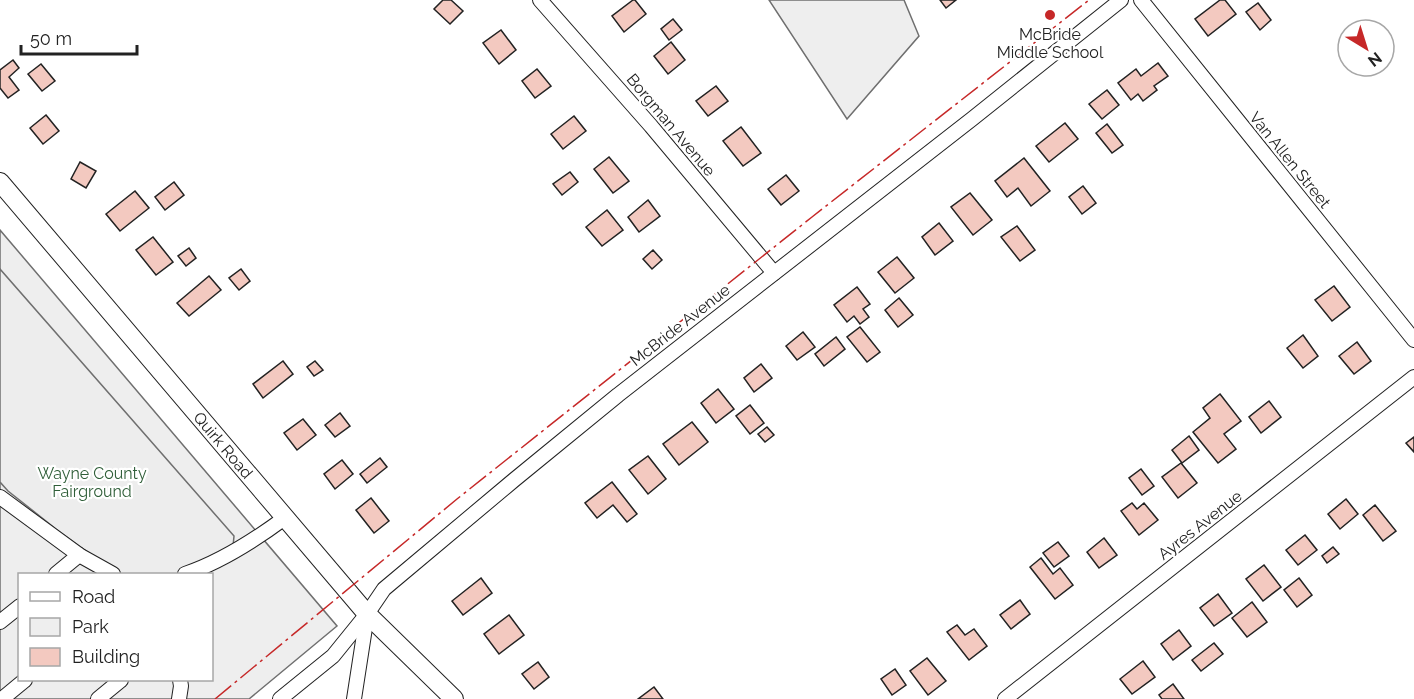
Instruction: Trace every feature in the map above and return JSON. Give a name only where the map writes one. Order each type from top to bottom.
[{"type":"street","name":"Borgman Avenue","points":[[540,0],[651,126],[774,273]]},
{"type":"street","name":"McBride Avenue","points":[[280,699],[333,656],[384,589],[505,487],[618,395],[972,119],[1120,0]]},
{"type":"street","name":"Van Allen Street","points":[[1141,0],[1414,340]]},
{"type":"street","name":"Quirk Road","points":[[0,183],[367,614],[453,699]]},
{"type":"street","name":"Ayres Avenue","points":[[1005,699],[1414,377]]},
{"type":"street","points":[[0,497],[107,573]]},
{"type":"street","points":[[188,573],[200,569],[262,535],[286,517]]},
{"type":"street","points":[[57,573],[79,555]]},
{"type":"street","points":[[0,622],[18,608]]},
{"type":"street","points":[[354,699],[367,614]]},
{"type":"street","points":[[2,699],[24,681]]},
{"type":"street","points":[[98,699],[120,681]]},
{"type":"street","points":[[178,699],[180,681]]},
{"type":"green space","points":[[769,0],[904,0],[919,36],[847,119]]},
{"type":"green space","name":"Wayne County Fairground","points":[[0,230],[337,626],[249,699],[0,699]]},
{"type":"shaded area","points":[[0,269],[234,536],[232,557],[202,573],[117,573],[56,529],[0,482]]},
{"type":"building","points":[[443,0],[451,0],[463,11],[450,24],[434,9]]},
{"type":"building","points":[[633,0],[646,14],[624,32],[612,16]]},
{"type":"building","points":[[940,0],[956,0],[946,8]]},
{"type":"building","points":[[1220,0],[1225,0],[1236,14],[1208,36],[1195,19]]},
{"type":"building","points":[[1258,3],[1271,20],[1260,30],[1246,12]]},
{"type":"building","points":[[673,19],[682,30],[669,40],[661,29]]},
{"type":"building","points":[[501,30],[516,50],[499,64],[483,43]]},
{"type":"building","points":[[671,42],[685,60],[668,74],[654,56]]},
{"type":"building","points":[[13,60],[19,68],[9,77],[19,90],[8,98],[0,88],[0,70]]},
{"type":"building","points":[[1158,63],[1168,76],[1154,86],[1157,90],[1143,101],[1138,94],[1131,100],[1118,83],[1136,69],[1141,76]]},
{"type":"building","points":[[41,64],[55,81],[42,91],[28,74]]},
{"type":"building","points":[[537,69],[551,86],[535,98],[522,81]]},
{"type":"building","points":[[716,86],[728,101],[708,116],[696,101]]},
{"type":"building","points":[[1107,90],[1119,105],[1102,119],[1089,104]]},
{"type":"building","points":[[46,115],[59,131],[43,144],[30,128]]},
{"type":"building","points":[[574,116],[586,131],[563,149],[551,134]]},
{"type":"building","points":[[1065,123],[1078,139],[1049,162],[1036,146]]},
{"type":"building","points":[[1107,124],[1123,145],[1112,153],[1096,133]]},
{"type":"building","points":[[741,127],[761,153],[743,166],[723,141]]},
{"type":"building","points":[[609,157],[629,181],[613,193],[594,169]]},
{"type":"building","points":[[1024,158],[1050,191],[1031,206],[1018,188],[1007,197],[995,181]]},
{"type":"building","points":[[80,162],[96,171],[86,188],[71,179]]},
{"type":"building","points":[[570,172],[578,182],[562,195],[553,184]]},
{"type":"building","points":[[786,175],[799,191],[781,205],[768,189]]},
{"type":"building","points":[[174,182],[184,195],[165,210],[155,197]]},
{"type":"building","points":[[1083,186],[1096,203],[1082,214],[1069,197]]},
{"type":"building","points":[[135,191],[149,208],[120,231],[106,214]]},
{"type":"building","points":[[970,193],[992,220],[973,235],[951,207]]},
{"type":"building","points":[[648,200],[660,216],[639,232],[628,217]]},
{"type":"building","points":[[607,210],[623,230],[602,246],[586,227]]},
{"type":"building","points":[[939,223],[953,241],[935,255],[922,237]]},
{"type":"building","points":[[1017,226],[1035,250],[1020,261],[1001,237]]},
{"type":"building","points":[[153,237],[173,262],[156,275],[136,250]]},
{"type":"building","points":[[189,248],[196,258],[186,266],[178,256]]},
{"type":"building","points":[[653,250],[662,260],[652,269],[643,259]]},
{"type":"building","points":[[897,257],[914,278],[895,293],[878,272]]},
{"type":"building","points":[[241,269],[250,281],[239,290],[229,278]]},
{"type":"building","points":[[209,276],[221,290],[189,316],[177,303]]},
{"type":"building","points":[[1334,286],[1350,307],[1332,321],[1315,300]]},
{"type":"building","points":[[857,287],[870,304],[863,309],[869,317],[860,324],[854,316],[847,322],[834,305]]},
{"type":"building","points":[[899,298],[913,315],[898,327],[885,310]]},
{"type":"building","points":[[860,327],[880,352],[867,362],[847,337]]},
{"type":"building","points":[[803,332],[815,347],[797,360],[786,346]]},
{"type":"building","points":[[1303,335],[1318,356],[1303,368],[1287,348]]},
{"type":"building","points":[[836,337],[845,349],[824,366],[815,354]]},
{"type":"building","points":[[1357,342],[1371,361],[1354,374],[1339,356]]},
{"type":"building","points":[[283,361],[293,374],[263,398],[253,384]]},
{"type":"building","points":[[315,361],[323,370],[314,376],[307,367]]},
{"type":"building","points":[[761,364],[772,378],[754,392],[744,378]]},
{"type":"building","points":[[718,389],[734,409],[716,423],[701,403]]},
{"type":"building","points":[[1220,394],[1241,421],[1224,434],[1236,449],[1218,463],[1193,432],[1210,418],[1203,408]]},
{"type":"building","points":[[1269,401],[1281,417],[1261,433],[1249,417]]},
{"type":"building","points":[[750,405],[764,423],[750,434],[736,416]]},
{"type":"building","points":[[340,413],[350,426],[335,437],[325,425]]},
{"type":"building","points":[[303,419],[316,435],[297,450],[284,433]]},
{"type":"building","points":[[692,422],[708,442],[679,465],[663,444]]},
{"type":"building","points":[[767,427],[774,435],[765,442],[758,434]]},
{"type":"building","points":[[1189,436],[1199,450],[1182,463],[1172,450]]},
{"type":"building","points":[[1414,437],[1414,452],[1406,443]]},
{"type":"building","points":[[648,456],[666,479],[648,494],[629,470]]},
{"type":"building","points":[[380,458],[387,467],[367,483],[360,474]]},
{"type":"building","points":[[342,460],[353,474],[335,489],[324,474]]},
{"type":"building","points":[[1181,463],[1197,483],[1178,498],[1162,477]]},
{"type":"building","points":[[1141,469],[1154,486],[1142,495],[1129,478]]},
{"type":"building","points":[[612,482],[637,514],[627,522],[613,505],[597,518],[585,503]]},
{"type":"building","points":[[371,498],[389,521],[374,533],[356,510]]},
{"type":"building","points":[[1346,499],[1358,514],[1340,529],[1328,514]]},
{"type":"building","points":[[1132,503],[1137,509],[1144,503],[1158,520],[1139,535],[1121,511]]},
{"type":"building","points":[[1375,505],[1396,531],[1383,541],[1363,515]]},
{"type":"building","points":[[1305,535],[1317,550],[1298,565],[1286,550]]},
{"type":"building","points":[[1104,538],[1117,555],[1099,568],[1087,552]]},
{"type":"building","points":[[1058,542],[1069,556],[1054,567],[1043,553]]},
{"type":"building","points":[[1333,547],[1339,554],[1327,563],[1322,556]]},
{"type":"building","points":[[1041,558],[1053,574],[1060,568],[1073,585],[1055,599],[1030,567]]},
{"type":"building","points":[[1264,565],[1281,587],[1263,601],[1246,579]]},
{"type":"building","points":[[481,578],[492,593],[463,615],[452,601]]},
{"type":"building","points":[[1299,578],[1312,595],[1297,607],[1284,590]]},
{"type":"building","points":[[1218,594],[1232,613],[1214,626],[1200,608]]},
{"type":"building","points":[[1020,600],[1030,614],[1011,629],[1000,615]]},
{"type":"building","points":[[1252,602],[1267,622],[1247,637],[1232,618]]},
{"type":"building","points":[[509,615],[524,635],[499,654],[484,634]]},
{"type":"building","points":[[957,625],[965,635],[974,629],[987,646],[969,660],[947,632]]},
{"type":"building","points":[[1179,630],[1191,646],[1173,660],[1161,644]]},
{"type":"building","points":[[1214,643],[1223,654],[1201,671],[1192,660]]},
{"type":"building","points":[[927,658],[946,681],[928,695],[910,671]]},
{"type":"building","points":[[1143,661],[1155,677],[1132,694],[1120,679]]},
{"type":"building","points":[[538,662],[549,677],[534,689],[522,674]]},
{"type":"building","points":[[895,669],[906,685],[892,695],[881,679]]},
{"type":"building","points":[[1173,684],[1184,699],[1162,699],[1159,695]]},
{"type":"building","points":[[654,687],[663,699],[638,699]]},
{"type":"power","points":[[215,699],[457,499],[1089,0]]},
{"type":"place","name":"McBride Middle School","points":[[1050,15]]}]
